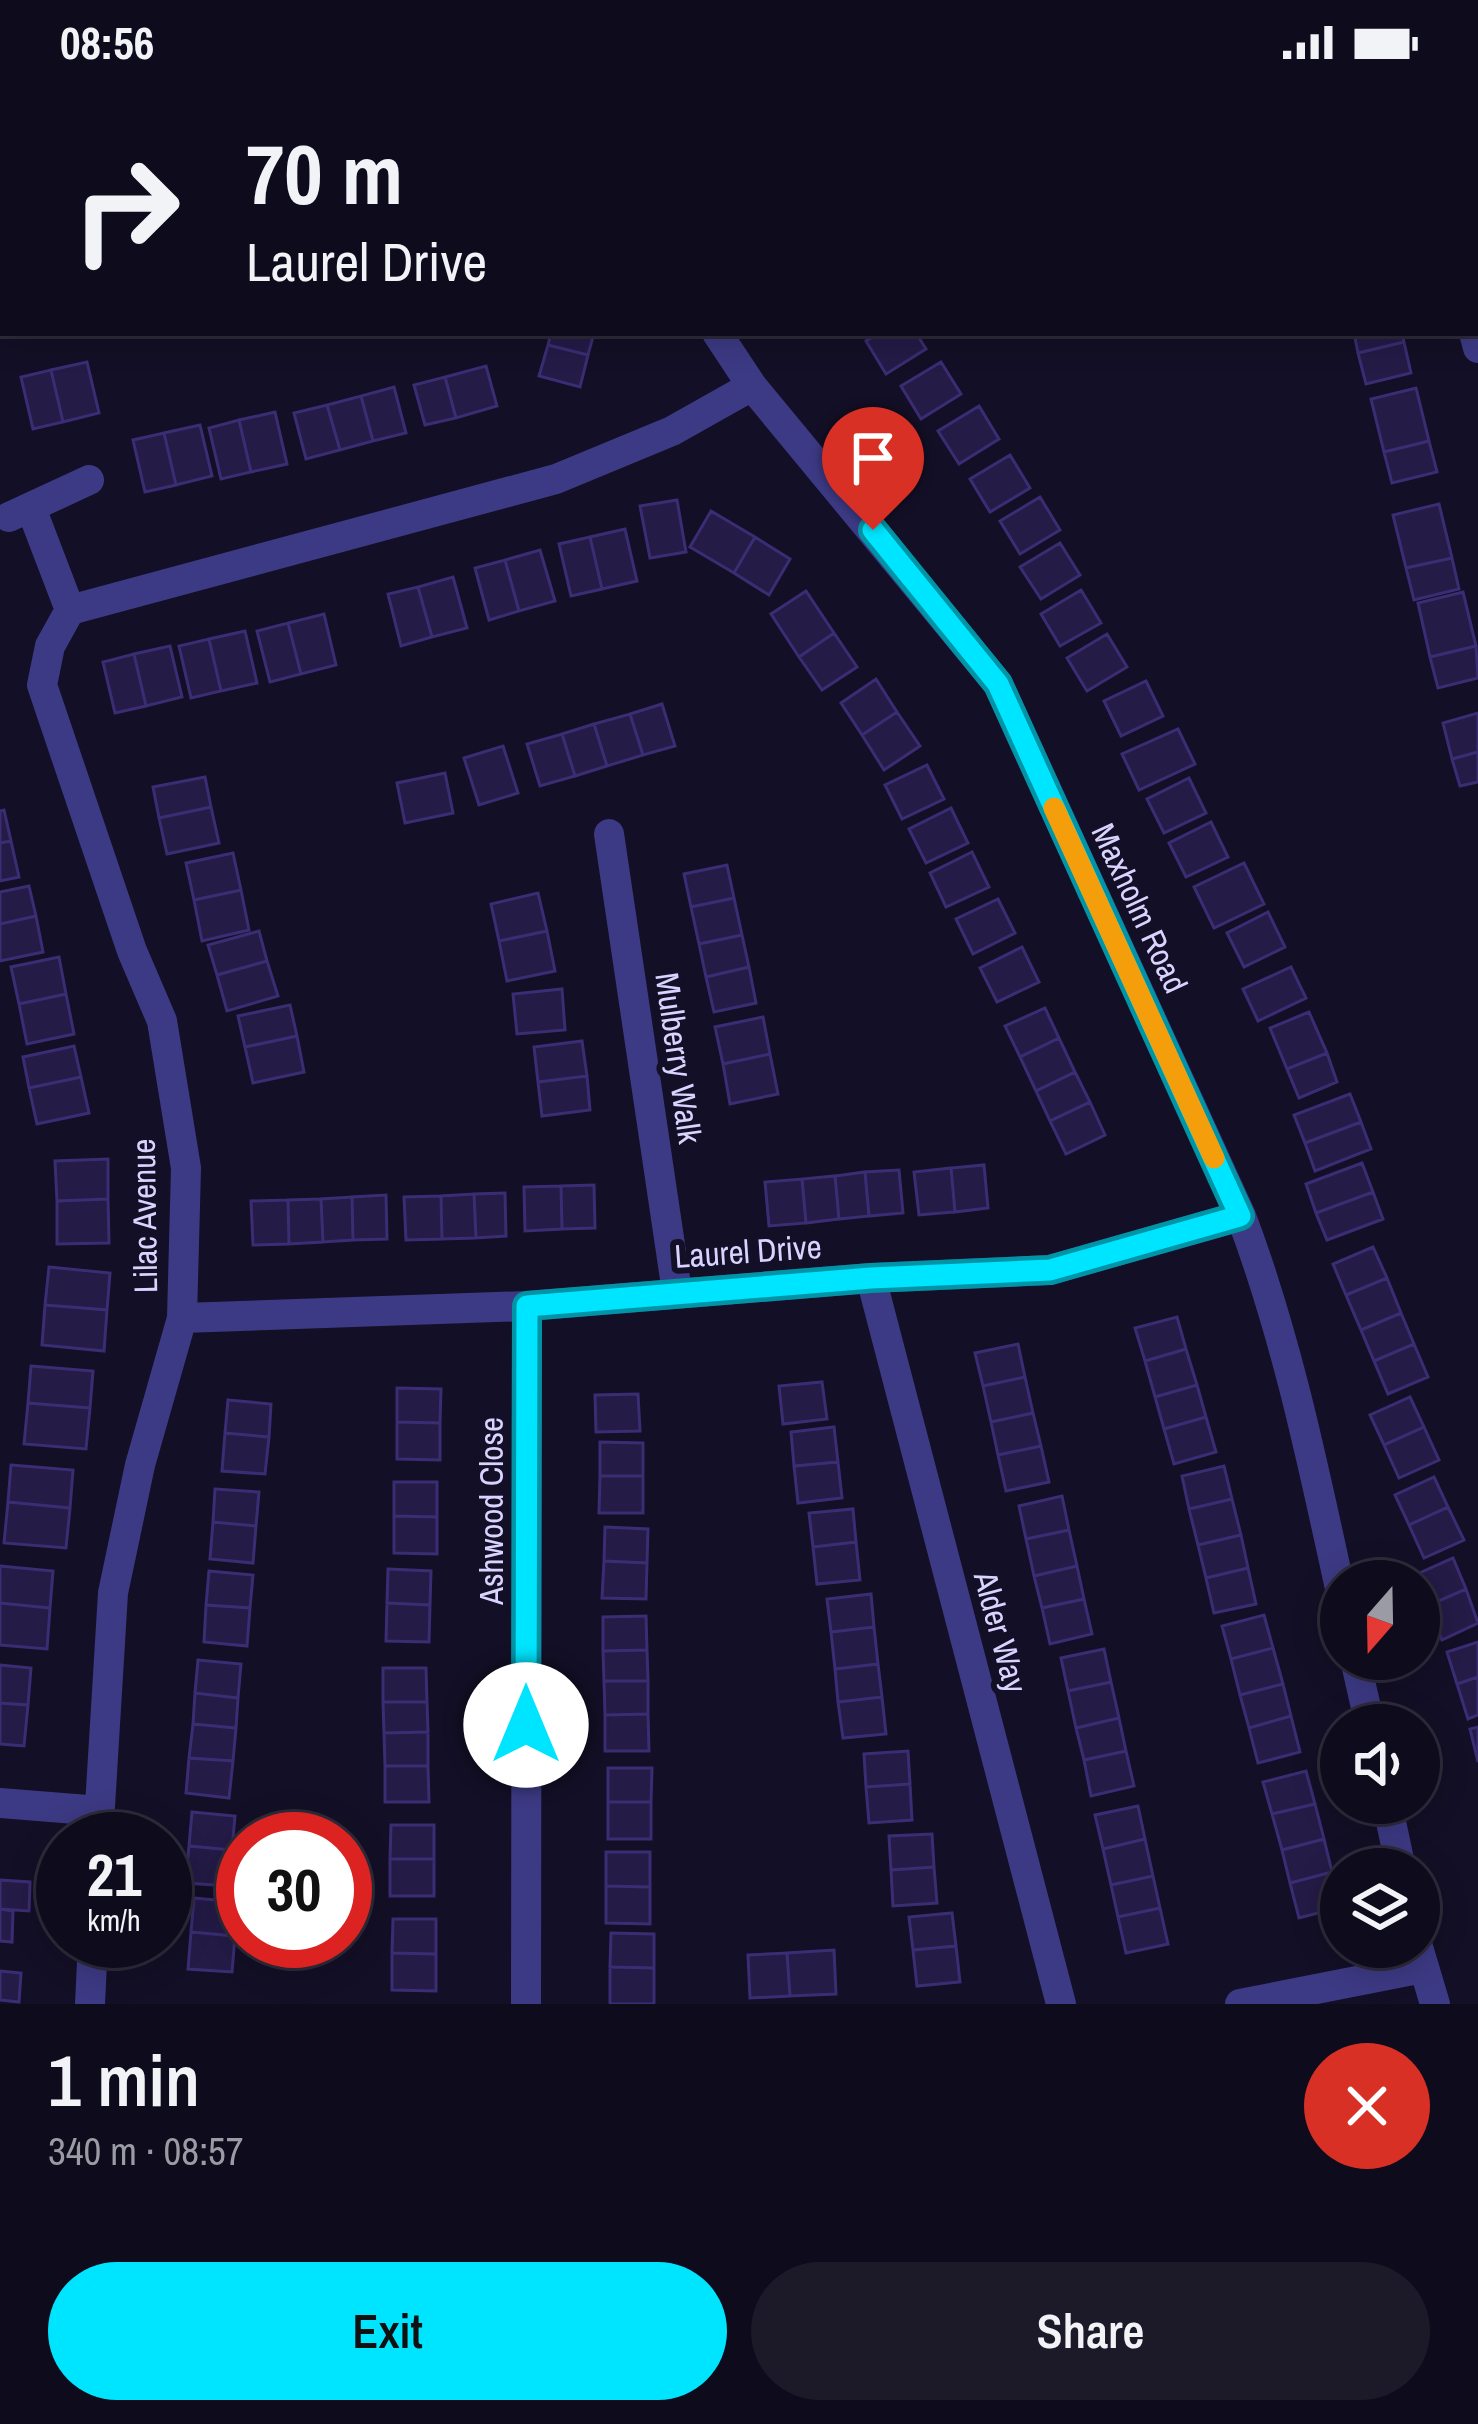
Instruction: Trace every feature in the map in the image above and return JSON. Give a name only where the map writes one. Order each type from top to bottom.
[{"type":"street","name":"Maxholm Road","points":[[719,336],[752,386],[998,684],[1240,1216],[1270,1293],[1334,1560]]},
{"type":"street","points":[[89,480],[20,513],[70,610],[556,478],[672,431],[752,386]]},
{"type":"street","name":"Lilac Avenue","points":[[70,610],[50,646],[42,685],[132,951],[162,1022],[186,1168],[182,1318],[140,1465],[112,1593],[100,1812]]},
{"type":"street","name":"Mulberry Walk","points":[[609,834],[677,1292]]},
{"type":"street","name":"Laurel Drive","points":[[182,1318],[527,1306],[871,1278],[1050,1270],[1240,1216]]},
{"type":"street","name":"Alder Way","points":[[871,1278],[1060,2004]]},
{"type":"street","name":"Ashwood Close","points":[[526,2004],[527,1306]]},
{"type":"street","points":[[0,1803],[40,1812]]},
{"type":"street","points":[[90,2004],[92,1968]]},
{"type":"street","points":[[1240,2004],[1381,1968]]},
{"type":"street","points":[[1423,1968],[1435,2004]]},
{"type":"building","points":[[550,336],[593,336],[588,355],[548,345]]},
{"type":"building","points":[[874,336],[918,336],[926,349],[886,374],[866,341]]},
{"type":"building","points":[[1355,336],[1403,336],[1404,342],[1358,353]]},
{"type":"building","points":[[1404,342],[1411,373],[1366,384],[1358,353]]},
{"type":"building","points":[[548,345],[588,355],[580,387],[539,376]]},
{"type":"building","points":[[87,362],[99,413],[63,422],[51,370]]},
{"type":"building","points":[[941,362],[961,394],[921,419],[901,386]]},
{"type":"building","points":[[486,366],[497,406],[456,418],[445,377]]},
{"type":"building","points":[[51,370],[63,422],[33,429],[21,377]]},
{"type":"building","points":[[445,377],[456,418],[425,425],[414,385]]},
{"type":"building","points":[[394,387],[406,433],[373,441],[361,396]]},
{"type":"building","points":[[1416,388],[1429,441],[1384,452],[1371,399]]},
{"type":"building","points":[[361,396],[373,441],[340,450],[327,405]]},
{"type":"building","points":[[327,405],[340,450],[306,459],[294,413]]},
{"type":"building","points":[[979,406],[999,439],[959,464],[938,431]]},
{"type":"building","points":[[275,412],[287,464],[251,472],[239,420]]},
{"type":"building","points":[[239,420],[251,472],[221,479],[209,428]]},
{"type":"building","points":[[200,425],[212,476],[176,485],[164,433]]},
{"type":"building","points":[[164,433],[176,485],[145,492],[133,440]]},
{"type":"building","points":[[1429,441],[1437,472],[1392,483],[1384,452]]},
{"type":"building","points":[[1010,455],[1030,488],[990,512],[970,479]]},
{"type":"building","points":[[1040,497],[1060,530],[1020,554],[1000,521]]},
{"type":"building","points":[[677,500],[686,552],[650,558],[640,506]]},
{"type":"building","points":[[1439,504],[1452,558],[1406,568],[1393,515]]},
{"type":"building","points":[[711,511],[755,537],[734,573],[690,547]]},
{"type":"building","points":[[625,529],[637,581],[602,589],[590,537]]},
{"type":"building","points":[[590,537],[602,589],[571,596],[559,544]]},
{"type":"building","points":[[755,537],[790,559],[769,595],[734,573]]},
{"type":"building","points":[[1060,543],[1080,575],[1041,599],[1020,567]]},
{"type":"building","points":[[540,550],[555,601],[519,611],[505,560]]},
{"type":"building","points":[[1452,558],[1459,589],[1414,600],[1406,568]]},
{"type":"building","points":[[505,560],[519,611],[489,620],[475,568]]},
{"type":"building","points":[[453,577],[467,628],[432,637],[418,587]]},
{"type":"building","points":[[418,587],[432,637],[401,646],[388,594]]},
{"type":"building","points":[[1081,590],[1101,623],[1060,646],[1041,614]]},
{"type":"building","points":[[806,591],[834,633],[799,657],[771,614]]},
{"type":"building","points":[[1463,592],[1476,646],[1430,657],[1418,603]]},
{"type":"building","points":[[324,614],[336,665],[301,674],[288,623]]},
{"type":"building","points":[[288,623],[301,674],[270,682],[257,631]]},
{"type":"building","points":[[245,631],[257,683],[221,691],[209,639]]},
{"type":"building","points":[[834,633],[857,667],[822,690],[799,657]]},
{"type":"building","points":[[1107,634],[1127,667],[1087,691],[1067,658]]},
{"type":"building","points":[[209,639],[221,691],[191,698],[179,646]]},
{"type":"building","points":[[170,646],[182,697],[146,706],[134,654]]},
{"type":"building","points":[[1476,646],[1478,678],[1438,688],[1430,657]]},
{"type":"building","points":[[134,654],[146,706],[115,713],[103,662]]},
{"type":"building","points":[[876,679],[897,712],[862,735],[841,703]]},
{"type":"building","points":[[1146,681],[1163,716],[1121,736],[1104,701]]},
{"type":"building","points":[[662,704],[675,746],[643,755],[630,714]]},
{"type":"building","points":[[897,712],[920,746],[884,770],[862,735]]},
{"type":"building","points":[[1478,713],[1478,752],[1452,759],[1443,723]]},
{"type":"building","points":[[630,714],[643,755],[607,766],[594,724]]},
{"type":"building","points":[[594,724],[607,766],[575,776],[562,734]]},
{"type":"building","points":[[1178,729],[1195,764],[1139,790],[1122,754]]},
{"type":"building","points":[[562,734],[575,776],[540,786],[527,744]]},
{"type":"building","points":[[503,746],[518,793],[479,805],[464,758]]},
{"type":"building","points":[[1478,752],[1478,782],[1460,786],[1452,759]]},
{"type":"building","points":[[927,765],[944,799],[902,819],[885,785]]},
{"type":"building","points":[[445,773],[453,813],[405,823],[397,783]]},
{"type":"building","points":[[205,777],[211,807],[159,818],[153,787]]},
{"type":"building","points":[[1189,778],[1206,813],[1164,833],[1147,799]]},
{"type":"building","points":[[211,807],[219,843],[167,854],[159,818]]},
{"type":"building","points":[[951,808],[968,843],[926,863],[909,829]]},
{"type":"building","points":[[4,810],[11,841],[0,843],[0,811]]},
{"type":"building","points":[[1211,822],[1228,857],[1186,877],[1169,843]]},
{"type":"building","points":[[11,841],[19,877],[0,881],[0,843]]},
{"type":"building","points":[[972,852],[989,887],[946,907],[930,873]]},
{"type":"building","points":[[233,853],[241,890],[194,900],[186,863]]},
{"type":"building","points":[[1244,863],[1264,904],[1214,928],[1194,887]]},
{"type":"building","points":[[727,865],[734,898],[691,907],[684,874]]},
{"type":"building","points":[[29,886],[36,916],[0,924],[0,892]]},
{"type":"building","points":[[241,890],[249,930],[202,941],[194,900]]},
{"type":"building","points":[[538,893],[547,931],[499,941],[491,904]]},
{"type":"building","points":[[734,898],[742,935],[699,944],[691,907]]},
{"type":"building","points":[[998,899],[1015,933],[973,954],[956,919]]},
{"type":"building","points":[[1268,912],[1285,947],[1244,967],[1227,933]]},
{"type":"building","points":[[36,916],[43,952],[0,961],[0,924]]},
{"type":"building","points":[[259,931],[267,961],[217,975],[208,945]]},
{"type":"building","points":[[547,931],[555,971],[507,981],[499,941]]},
{"type":"building","points":[[742,935],[749,967],[706,977],[699,944]]},
{"type":"building","points":[[1022,947],[1039,982],[997,1002],[980,968]]},
{"type":"building","points":[[59,957],[66,994],[19,1004],[11,967]]},
{"type":"building","points":[[267,961],[278,996],[227,1011],[217,975]]},
{"type":"building","points":[[749,967],[756,1003],[714,1012],[706,977]]},
{"type":"building","points":[[1291,967],[1306,998],[1258,1021],[1243,989]]},
{"type":"building","points":[[562,989],[565,1030],[517,1034],[513,994]]},
{"type":"building","points":[[66,994],[74,1034],[27,1044],[19,1004]]},
{"type":"building","points":[[290,1005],[297,1036],[245,1047],[238,1016]]},
{"type":"building","points":[[1045,1008],[1059,1038],[1020,1057],[1005,1026]]},
{"type":"building","points":[[1309,1012],[1327,1053],[1287,1069],[1270,1028]]},
{"type":"building","points":[[763,1017],[770,1054],[723,1064],[715,1027]]},
{"type":"building","points":[[297,1036],[304,1072],[253,1083],[245,1047]]},
{"type":"building","points":[[1059,1038],[1075,1072],[1036,1091],[1020,1057]]},
{"type":"building","points":[[582,1041],[587,1076],[538,1082],[534,1047]]},
{"type":"building","points":[[74,1046],[81,1077],[29,1088],[23,1057]]},
{"type":"building","points":[[1327,1053],[1337,1082],[1299,1098],[1287,1069]]},
{"type":"building","points":[[770,1054],[778,1094],[730,1104],[723,1064]]},
{"type":"building","points":[[1075,1072],[1090,1102],[1050,1121],[1036,1091]]},
{"type":"building","points":[[587,1076],[590,1110],[542,1116],[538,1082]]},
{"type":"building","points":[[81,1077],[89,1113],[37,1124],[29,1088]]},
{"type":"building","points":[[1350,1094],[1361,1122],[1305,1143],[1294,1115]]},
{"type":"building","points":[[1090,1102],[1105,1135],[1066,1154],[1050,1121]]},
{"type":"building","points":[[1361,1122],[1371,1149],[1315,1171],[1305,1143]]},
{"type":"building","points":[[108,1159],[108,1199],[57,1201],[55,1161]]},
{"type":"building","points":[[1362,1163],[1373,1192],[1316,1213],[1306,1184]]},
{"type":"building","points":[[984,1165],[988,1208],[955,1212],[951,1168]]},
{"type":"building","points":[[951,1168],[955,1212],[919,1215],[914,1172]]},
{"type":"building","points":[[899,1170],[903,1213],[869,1216],[865,1172]]},
{"type":"building","points":[[865,1172],[869,1216],[839,1219],[835,1176]]},
{"type":"building","points":[[835,1176],[839,1219],[806,1223],[802,1179]]},
{"type":"building","points":[[802,1179],[806,1223],[769,1226],[765,1182]]},
{"type":"building","points":[[594,1185],[595,1228],[562,1229],[561,1186]]},
{"type":"building","points":[[561,1186],[562,1229],[525,1231],[524,1187]]},
{"type":"building","points":[[1373,1192],[1383,1219],[1327,1240],[1316,1213]]},
{"type":"building","points":[[505,1193],[506,1236],[476,1238],[474,1194]]},
{"type":"building","points":[[474,1194],[476,1238],[442,1239],[441,1196]]},
{"type":"building","points":[[386,1195],[387,1239],[353,1240],[352,1197]]},
{"type":"building","points":[[441,1196],[442,1239],[406,1240],[404,1197]]},
{"type":"building","points":[[352,1197],[353,1240],[323,1242],[321,1199]]},
{"type":"building","points":[[108,1199],[109,1243],[57,1244],[57,1201]]},
{"type":"building","points":[[321,1199],[323,1242],[289,1244],[288,1200]]},
{"type":"building","points":[[288,1200],[289,1244],[253,1245],[251,1201]]},
{"type":"building","points":[[1373,1247],[1387,1278],[1346,1295],[1333,1264]]},
{"type":"building","points":[[49,1267],[110,1273],[107,1310],[45,1305]]},
{"type":"building","points":[[1387,1278],[1401,1313],[1361,1330],[1346,1295]]},
{"type":"building","points":[[45,1305],[107,1310],[104,1351],[42,1345]]},
{"type":"building","points":[[1401,1313],[1414,1344],[1374,1361],[1361,1330]]},
{"type":"building","points":[[1177,1317],[1186,1349],[1145,1361],[1135,1328]]},
{"type":"building","points":[[1018,1344],[1025,1377],[983,1386],[975,1353]]},
{"type":"building","points":[[1414,1344],[1428,1377],[1388,1394],[1374,1361]]},
{"type":"building","points":[[1186,1349],[1197,1385],[1155,1397],[1145,1361]]},
{"type":"building","points":[[31,1366],[93,1371],[90,1408],[28,1403]]},
{"type":"building","points":[[1025,1377],[1033,1413],[991,1422],[983,1386]]},
{"type":"building","points":[[822,1382],[827,1419],[783,1424],[779,1386]]},
{"type":"building","points":[[1197,1385],[1206,1417],[1164,1429],[1155,1397]]},
{"type":"building","points":[[397,1388],[441,1389],[440,1423],[397,1422]]},
{"type":"building","points":[[638,1394],[640,1431],[596,1432],[595,1395]]},
{"type":"building","points":[[1410,1397],[1424,1427],[1384,1445],[1370,1415]]},
{"type":"building","points":[[228,1400],[271,1404],[269,1437],[225,1433]]},
{"type":"building","points":[[28,1403],[90,1408],[86,1449],[24,1444]]},
{"type":"building","points":[[1033,1413],[1041,1446],[998,1455],[991,1422]]},
{"type":"building","points":[[1206,1417],[1216,1452],[1174,1464],[1164,1429]]},
{"type":"building","points":[[397,1422],[440,1423],[440,1460],[397,1459]]},
{"type":"building","points":[[834,1427],[838,1462],[794,1466],[791,1432]]},
{"type":"building","points":[[1424,1427],[1439,1460],[1399,1478],[1384,1445]]},
{"type":"building","points":[[225,1433],[269,1437],[265,1474],[222,1471]]},
{"type":"building","points":[[600,1442],[643,1443],[643,1476],[600,1476]]},
{"type":"building","points":[[1041,1446],[1049,1482],[1006,1491],[998,1455]]},
{"type":"building","points":[[838,1462],[842,1498],[798,1503],[794,1466]]},
{"type":"building","points":[[11,1465],[73,1470],[70,1508],[8,1502]]},
{"type":"building","points":[[1224,1466],[1232,1499],[1189,1509],[1182,1476]]},
{"type":"building","points":[[600,1476],[643,1476],[643,1513],[599,1513]]},
{"type":"building","points":[[1434,1477],[1448,1507],[1409,1525],[1395,1495]]},
{"type":"building","points":[[394,1482],[437,1482],[437,1517],[394,1516]]},
{"type":"building","points":[[215,1489],[259,1492],[256,1526],[213,1522]]},
{"type":"building","points":[[1062,1496],[1069,1530],[1026,1539],[1019,1506]]},
{"type":"building","points":[[1232,1499],[1241,1535],[1198,1545],[1189,1509]]},
{"type":"building","points":[[8,1502],[70,1508],[66,1548],[4,1543]]},
{"type":"building","points":[[1448,1507],[1464,1540],[1424,1558],[1409,1525]]},
{"type":"building","points":[[853,1509],[856,1542],[813,1547],[809,1513]]},
{"type":"building","points":[[394,1516],[437,1517],[437,1554],[394,1553]]},
{"type":"building","points":[[213,1522],[256,1526],[253,1563],[210,1559]]},
{"type":"building","points":[[605,1527],[648,1529],[647,1563],[604,1561]]},
{"type":"building","points":[[1069,1530],[1077,1566],[1034,1576],[1026,1539]]},
{"type":"building","points":[[1241,1535],[1248,1568],[1206,1578],[1198,1545]]},
{"type":"building","points":[[856,1542],[860,1580],[817,1584],[813,1547]]},
{"type":"building","points":[[1453,1558],[1466,1589],[1440,1600],[1440,1564]]},
{"type":"building","points":[[604,1561],[647,1563],[646,1599],[602,1598]]},
{"type":"building","points":[[0,1566],[53,1571],[50,1608],[0,1603]]},
{"type":"building","points":[[1077,1566],[1084,1599],[1042,1608],[1034,1576]]},
{"type":"building","points":[[1248,1568],[1256,1604],[1214,1613],[1206,1578]]},
{"type":"building","points":[[388,1569],[431,1571],[430,1605],[387,1603]]},
{"type":"building","points":[[209,1571],[253,1575],[250,1608],[206,1605]]},
{"type":"building","points":[[1466,1589],[1478,1623],[1442,1640],[1440,1600]]},
{"type":"building","points":[[871,1594],[874,1627],[831,1632],[827,1599]]},
{"type":"building","points":[[1084,1599],[1092,1634],[1050,1644],[1042,1608]]},
{"type":"building","points":[[0,1603],[50,1608],[47,1649],[0,1645]]},
{"type":"building","points":[[387,1603],[430,1605],[429,1642],[386,1641]]},
{"type":"building","points":[[206,1605],[250,1608],[247,1646],[204,1642]]},
{"type":"building","points":[[1264,1615],[1273,1648],[1231,1659],[1222,1626]]},
{"type":"building","points":[[646,1616],[647,1650],[603,1651],[603,1617]]},
{"type":"building","points":[[874,1627],[878,1664],[835,1669],[831,1632]]},
{"type":"building","points":[[1478,1642],[1478,1677],[1457,1684],[1447,1652]]},
{"type":"building","points":[[1273,1648],[1283,1684],[1240,1695],[1231,1659]]},
{"type":"building","points":[[1104,1649],[1111,1682],[1068,1691],[1061,1658]]},
{"type":"building","points":[[647,1650],[648,1681],[604,1681],[603,1651]]},
{"type":"building","points":[[198,1660],[241,1664],[238,1698],[195,1693]]},
{"type":"building","points":[[878,1664],[882,1697],[838,1702],[835,1669]]},
{"type":"building","points":[[0,1665],[31,1668],[28,1705],[0,1703]]},
{"type":"building","points":[[383,1668],[426,1668],[427,1702],[383,1702]]},
{"type":"building","points":[[1478,1677],[1478,1715],[1468,1719],[1457,1684]]},
{"type":"building","points":[[604,1681],[648,1681],[648,1714],[605,1715]]},
{"type":"building","points":[[1111,1682],[1119,1718],[1076,1728],[1068,1691]]},
{"type":"building","points":[[1283,1684],[1291,1716],[1249,1728],[1240,1695]]},
{"type":"building","points":[[195,1693],[238,1698],[236,1728],[193,1724]]},
{"type":"building","points":[[882,1697],[886,1734],[843,1738],[838,1702]]},
{"type":"building","points":[[383,1702],[427,1702],[428,1732],[384,1733]]},
{"type":"building","points":[[0,1703],[28,1705],[24,1746],[0,1744]]},
{"type":"building","points":[[648,1714],[649,1751],[605,1751],[605,1715]]},
{"type":"building","points":[[1291,1716],[1300,1752],[1258,1763],[1249,1728]]},
{"type":"building","points":[[1119,1718],[1126,1751],[1084,1760],[1076,1728]]},
{"type":"building","points":[[193,1724],[236,1728],[233,1761],[189,1758]]},
{"type":"building","points":[[1478,1727],[1478,1762],[1470,1729]]},
{"type":"building","points":[[428,1732],[428,1766],[385,1766],[384,1733]]},
{"type":"building","points":[[908,1751],[910,1784],[866,1787],[864,1754]]},
{"type":"building","points":[[1126,1751],[1134,1786],[1091,1796],[1084,1760]]},
{"type":"building","points":[[189,1758],[233,1761],[229,1798],[186,1793]]},
{"type":"building","points":[[385,1766],[428,1766],[429,1802],[385,1802]]},
{"type":"building","points":[[608,1768],[652,1768],[651,1802],[608,1802]]},
{"type":"building","points":[[1306,1771],[1315,1804],[1272,1814],[1263,1782]]},
{"type":"building","points":[[910,1784],[912,1820],[869,1823],[866,1787]]},
{"type":"building","points":[[608,1802],[651,1802],[651,1839],[608,1839]]},
{"type":"building","points":[[1315,1804],[1324,1839],[1282,1850],[1272,1814]]},
{"type":"building","points":[[1138,1806],[1145,1839],[1103,1849],[1095,1815]]},
{"type":"building","points":[[192,1812],[216,1814],[216,1849],[192,1846]]},
{"type":"building","points":[[391,1825],[434,1825],[434,1859],[390,1859]]},
{"type":"building","points":[[932,1834],[934,1867],[891,1870],[889,1836]]},
{"type":"building","points":[[1145,1839],[1153,1876],[1111,1885],[1103,1849]]},
{"type":"building","points":[[1324,1839],[1320,1875],[1290,1883],[1282,1850]]},
{"type":"building","points":[[192,1846],[216,1849],[216,1885],[192,1883]]},
{"type":"building","points":[[606,1852],[650,1852],[650,1887],[606,1886]]},
{"type":"building","points":[[390,1859],[434,1859],[434,1896],[390,1896]]},
{"type":"building","points":[[934,1867],[937,1903],[893,1906],[891,1870]]},
{"type":"building","points":[[1320,1875],[1320,1912],[1299,1918],[1290,1883]]},
{"type":"building","points":[[1153,1876],[1160,1908],[1118,1917],[1111,1885]]},
{"type":"building","points":[[0,1880],[30,1882],[29,1911],[0,1909]]},
{"type":"building","points":[[606,1886],[650,1887],[650,1924],[606,1923]]},
{"type":"building","points":[[194,1898],[216,1900],[216,1934],[192,1932]]},
{"type":"building","points":[[1160,1908],[1168,1944],[1126,1953],[1118,1917]]},
{"type":"building","points":[[0,1909],[13,1911],[12,1942],[0,1941]]},
{"type":"building","points":[[952,1913],[956,1946],[913,1950],[909,1917]]},
{"type":"building","points":[[393,1919],[436,1919],[436,1954],[392,1953]]},
{"type":"building","points":[[192,1932],[216,1934],[216,1968],[232,1968],[232,1972],[188,1969],[192,1968]]},
{"type":"building","points":[[611,1933],[654,1934],[654,1968],[610,1967]]},
{"type":"building","points":[[956,1946],[960,1982],[917,1986],[913,1950]]},
{"type":"building","points":[[834,1950],[836,1994],[790,1996],[787,1953]]},
{"type":"building","points":[[392,1953],[436,1954],[436,1991],[392,1990]]},
{"type":"building","points":[[787,1953],[790,1996],[750,1998],[748,1955]]},
{"type":"building","points":[[610,1967],[654,1968],[654,2004],[610,2004]]},
{"type":"building","points":[[0,1971],[21,1973],[19,2002],[0,2000]]},
{"type":"slow traffic","points":[[1054,808],[1214,1158]]},
{"type":"route","points":[[526,1725],[527,1306],[871,1278],[1050,1270],[1240,1216],[998,684],[873,530]]}]
